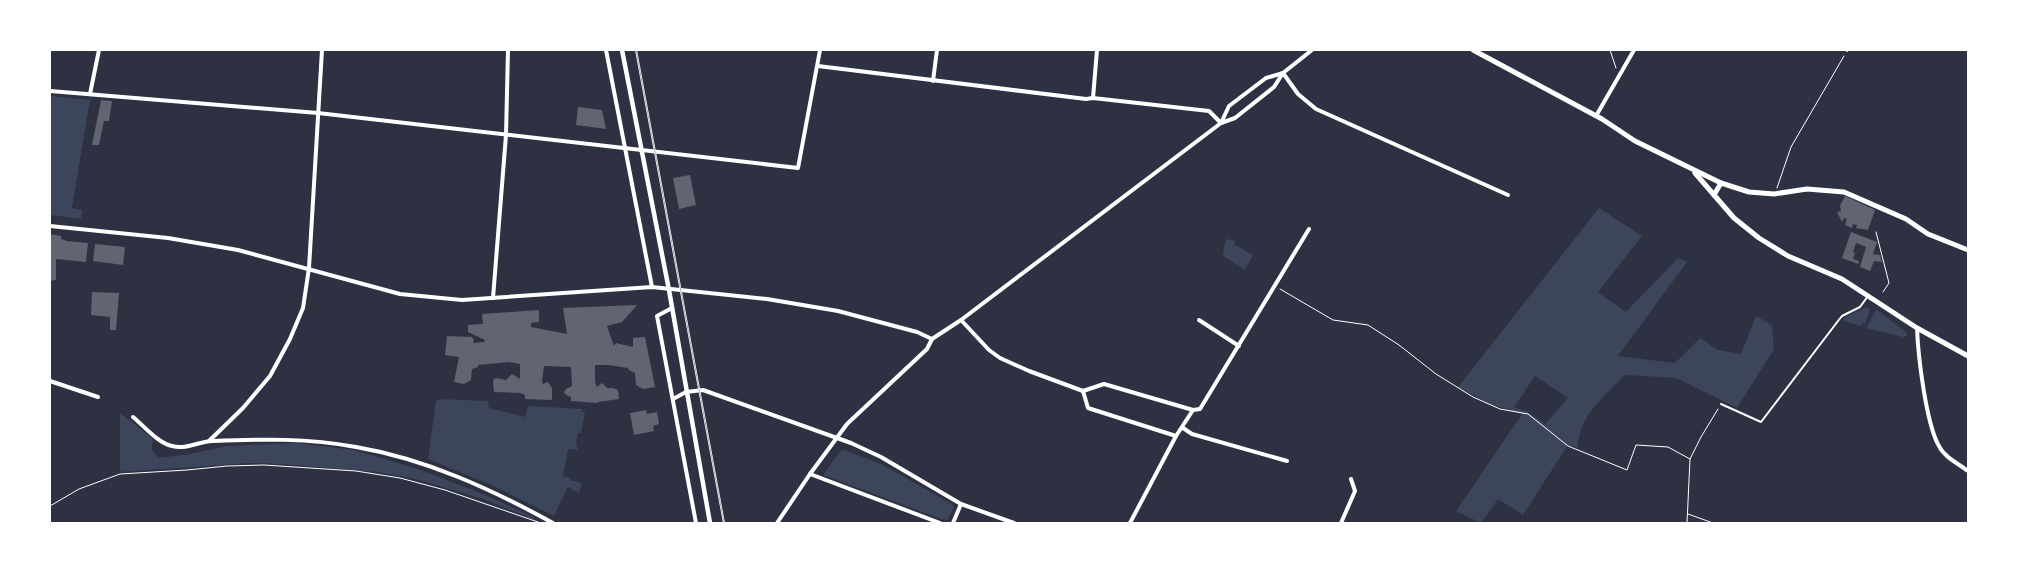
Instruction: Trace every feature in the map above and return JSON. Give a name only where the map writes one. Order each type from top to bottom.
[{"type":"main road","points":[[1474,50],[1596,116],[1635,141],[1721,183],[1749,192],[1774,194],[1807,189],[1844,192],[1906,219],[1928,234],[1968,250]]},
{"type":"main road","points":[[1694,171],[1734,218],[1759,238],[1788,256],[1842,279],[1917,328],[1968,356]]},
{"type":"main road","points":[[1714,195],[1721,183]]},
{"type":"street","points":[[90,94],[99,50]]},
{"type":"street","points":[[209,441],[243,408],[270,376],[297,324],[302,308],[309,268],[322,50]]},
{"type":"street","points":[[493,298],[506,135],[508,50]]},
{"type":"street","points":[[606,50],[652,287]]},
{"type":"street","points":[[622,50],[669,290],[710,523]]},
{"type":"street","points":[[50,91],[318,113],[798,168],[820,50]]},
{"type":"street","points":[[933,81],[938,50]]},
{"type":"street","points":[[1092,98],[1097,50]]},
{"type":"street","points":[[777,523],[810,474],[848,424],[927,349],[932,340],[1221,123],[1235,118],[1274,88],[1283,73],[1312,50]]},
{"type":"street","points":[[1596,116],[1634,50]]},
{"type":"street","points":[[818,66],[1086,99],[1092,98],[1209,111],[1221,123]]},
{"type":"street","points":[[1221,123],[1229,106],[1266,78],[1283,73]]},
{"type":"street","points":[[1283,73],[1298,94],[1316,109],[1508,195]]},
{"type":"street","points":[[50,226],[202,243],[309,268],[400,294],[462,300],[652,287],[767,299],[838,312],[918,332],[932,340]]},
{"type":"street","points":[[961,320],[984,345],[1000,358],[1029,371],[1083,391],[1104,384],[1193,410],[1200,409],[1309,229]]},
{"type":"street","points":[[672,308],[657,316],[696,523]]},
{"type":"street","points":[[1199,320],[1239,346]]},
{"type":"street","points":[[1917,328],[1918,346],[1931,427],[1939,448],[1968,471]]},
{"type":"street","points":[[50,381],[98,397]]},
{"type":"street","points":[[673,400],[686,392],[703,390],[838,438],[881,457],[961,504],[1014,523]]},
{"type":"street","points":[[1083,391],[1088,408],[1176,436]]},
{"type":"street","points":[[1130,523],[1176,436],[1193,410]]},
{"type":"street","points":[[133,417],[165,444],[182,448],[209,441],[305,440],[366,449],[403,458],[455,474],[553,523]]},
{"type":"street","points":[[1183,428],[1192,434],[1287,461]]},
{"type":"street","points":[[810,474],[940,523]]},
{"type":"street","points":[[1340,523],[1354,491],[1351,479]]},
{"type":"street","points":[[953,523],[961,504]]},
{"type":"lane","points":[[636,50],[724,523]]},
{"type":"lane","points":[[1721,404],[1762,422],[1842,316],[1860,307],[1869,295]]},
{"type":"path","points":[[1610,50],[1620,75]]},
{"type":"path","points":[[1777,189],[1791,148],[1847,50]]},
{"type":"path","points":[[1876,232],[1889,283],[1883,292]]},
{"type":"path","points":[[1275,286],[1333,320],[1368,325],[1399,345],[1436,374],[1473,397],[1500,408],[1528,414],[1568,446],[1627,470],[1636,445],[1668,447],[1690,460]]},
{"type":"path","points":[[1687,523],[1690,460],[1701,437],[1721,404]]},
{"type":"path","points":[[50,506],[79,489],[107,477],[129,472],[254,465],[381,474],[428,484],[537,522],[546,519]]},
{"type":"path","points":[[1688,514],[1713,523]]},
{"type":"shaded area","points":[[50,96],[90,100],[72,208],[82,210],[81,219],[50,215]]},
{"type":"shaded area","points":[[1599,208],[1642,236],[1598,292],[1626,312],[1678,258],[1687,262],[1618,356],[1675,363],[1700,338],[1718,350],[1741,354],[1756,316],[1772,325],[1774,349],[1737,408],[1676,378],[1625,375],[1587,417],[1582,426],[1578,448],[1568,445],[1523,515],[1498,499],[1481,523],[1456,511],[1522,414],[1487,403],[1458,387]],"holes":[[[1535,376],[1568,398],[1545,424],[1528,412],[1514,407]]]},
{"type":"shaded area","points":[[1227,239],[1236,241],[1234,244],[1253,255],[1245,270],[1223,256]]},
{"type":"shaded area","points":[[1867,307],[1870,310],[1865,324],[1862,323],[1861,326],[1844,321],[1843,318]]},
{"type":"shaded area","points":[[1876,309],[1906,332],[1907,336],[1903,337],[1866,328]]},
{"type":"shaded area","points":[[439,399],[488,401],[489,408],[525,417],[528,406],[582,409],[582,412],[585,412],[581,433],[578,433],[576,443],[578,450],[568,449],[563,476],[582,483],[579,493],[568,487],[554,516],[491,485],[428,459],[436,401]]},
{"type":"shaded area","points":[[120,413],[151,437],[153,442],[151,448],[158,458],[190,454],[227,446],[298,443],[354,450],[415,468],[478,492],[534,517],[533,519],[483,499],[416,479],[377,472],[251,463],[120,472]]},
{"type":"shaded area","points":[[842,449],[881,464],[952,504],[954,507],[948,520],[823,475]]},
{"type":"building","points":[[101,100],[112,101],[109,121],[104,121],[99,145],[92,145]]},
{"type":"building","points":[[578,107],[602,110],[606,129],[576,125]]},
{"type":"building","points":[[690,175],[696,205],[679,209],[673,178]]},
{"type":"building","points":[[1845,196],[1875,210],[1868,230],[1856,228],[1857,225],[1853,224],[1852,228],[1845,225],[1847,219],[1844,218],[1842,222],[1837,212],[1841,211],[1840,206]]},
{"type":"building","points":[[1851,232],[1877,242],[1873,254],[1880,255],[1882,262],[1874,261],[1870,271],[1860,267],[1866,247],[1856,243],[1853,259],[1859,261],[1858,264],[1842,258]]},
{"type":"building","points":[[50,234],[61,236],[61,239],[67,241],[88,243],[86,262],[56,259],[56,280],[50,281]]},
{"type":"building","points":[[95,244],[125,247],[123,265],[93,261]]},
{"type":"building","points":[[92,292],[119,293],[116,330],[110,330],[110,317],[91,315]]},
{"type":"building","points":[[637,305],[622,322],[607,326],[614,346],[616,343],[633,347],[633,338],[645,337],[655,387],[643,389],[636,385],[635,373],[628,368],[595,365],[595,382],[597,387],[602,383],[607,388],[618,390],[619,399],[598,403],[571,401],[571,397],[564,392],[572,386],[571,367],[544,366],[542,381],[543,384],[548,382],[552,388],[552,400],[525,399],[525,395],[520,393],[494,392],[493,380],[496,378],[506,380],[512,374],[520,379],[520,364],[509,362],[478,365],[478,367],[472,369],[471,380],[464,384],[454,382],[459,357],[445,355],[447,336],[472,337],[473,343],[484,342],[485,340],[468,332],[468,325],[483,324],[482,314],[539,310],[539,322],[531,323],[531,327],[567,334],[563,308]]},
{"type":"building","points":[[646,410],[647,414],[657,412],[659,424],[653,426],[654,431],[634,435],[630,413]]},
{"type":"tram line","points":[[636,50],[724,523]]}]
